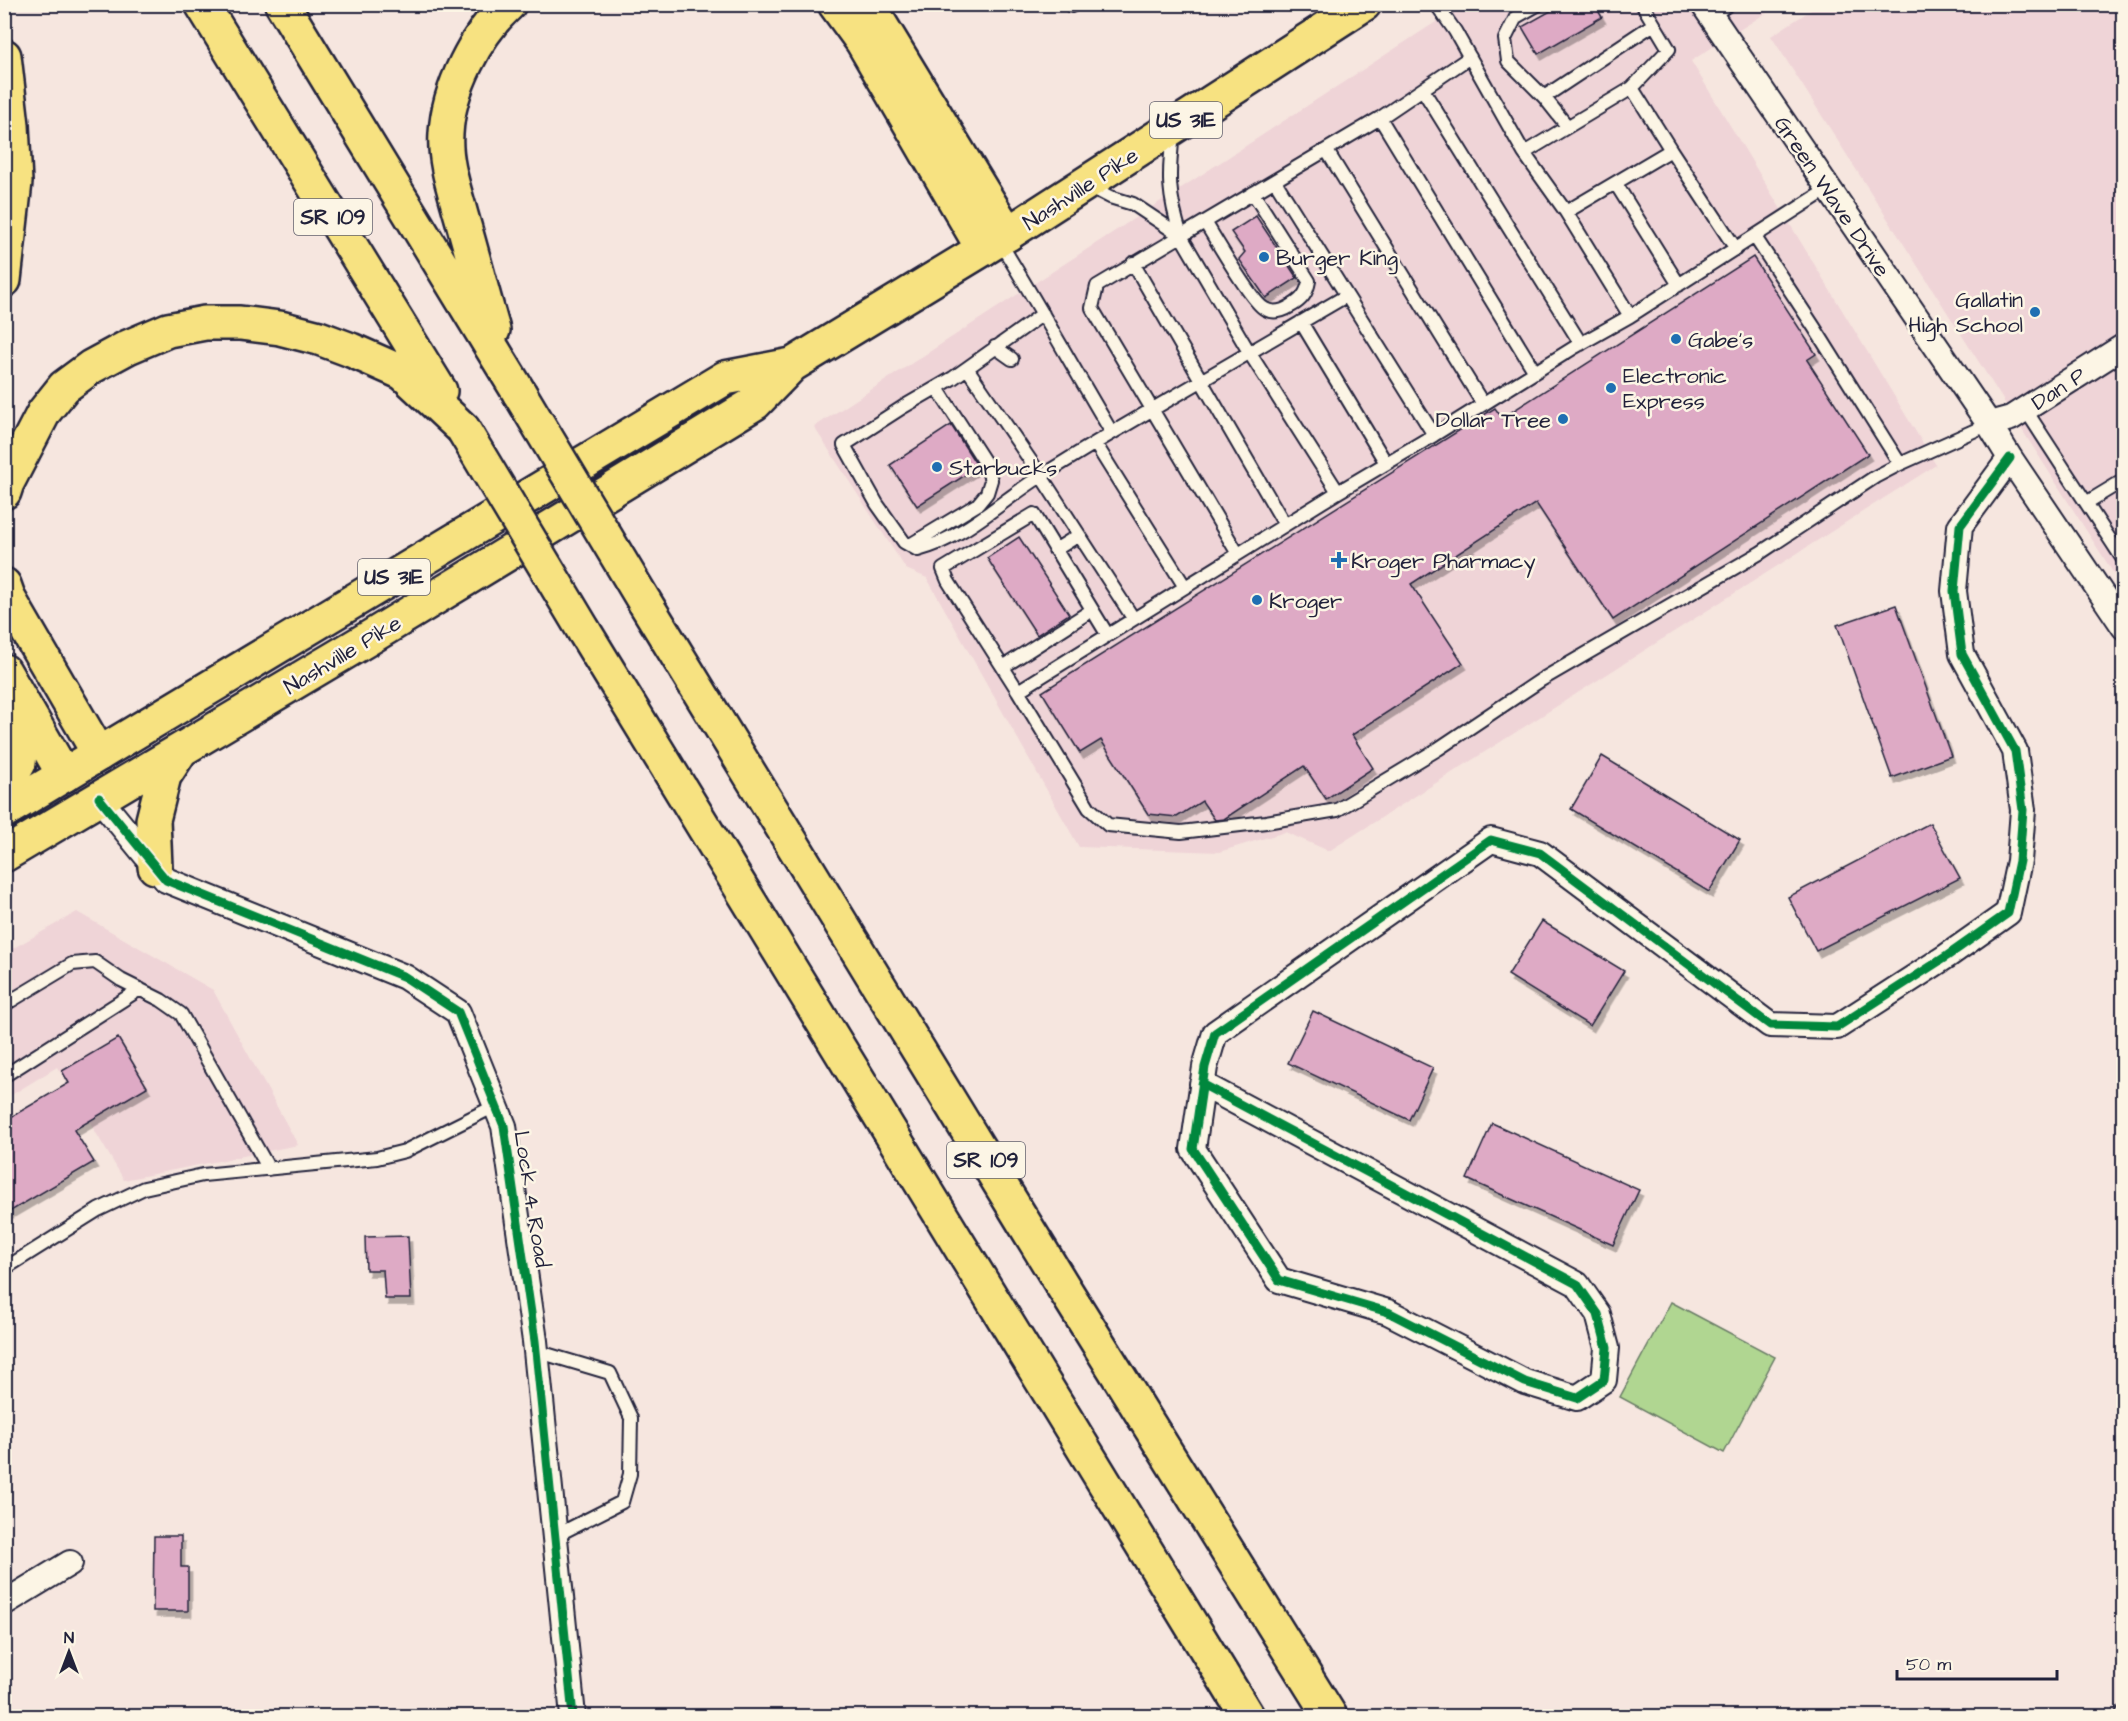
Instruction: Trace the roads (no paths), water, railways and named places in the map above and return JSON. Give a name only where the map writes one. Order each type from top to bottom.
[{"type":"main road","name":"SR 109","points":[[202,4],[1247,1716]]},
{"type":"main road","name":"SR 109","points":[[282,4],[644,602],[1330,1716]]},
{"type":"main road","points":[[502,367],[450,175],[446,135],[450,98],[468,61],[493,19],[509,4]]},
{"type":"main road","points":[[835,4],[996,241]]},
{"type":"main road","points":[[868,4],[996,241]]},
{"type":"main road","name":"Nashville Pike","points":[[4,855],[369,638],[755,403],[792,365],[996,241],[1364,4]]},
{"type":"main road","points":[[4,56],[12,125],[15,182],[4,280]]},
{"type":"main road","points":[[4,492],[44,412],[64,387],[91,367],[128,347],[168,330],[205,323],[240,323],[280,328],[319,338],[351,350],[403,373],[463,429]]},
{"type":"main road","name":"Nashville Pike","points":[[4,811],[725,378],[792,365]]},
{"type":"main road","points":[[4,585],[9,599],[99,754],[99,798]]},
{"type":"main road","points":[[7,676],[64,775],[99,798]]},
{"type":"main road","points":[[4,789],[19,763],[23,724],[7,676]]},
{"type":"main road","points":[[155,867],[153,820],[164,776],[181,749]]},
{"type":"street","name":"Green Wave Drive","points":[[1714,8],[1828,189],[2008,417],[2010,458],[2124,627]]},
{"type":"street","name":"Dan P","points":[[2008,417],[2124,346]]},
{"type":"street","points":[[1202,1084],[1576,1284],[1598,1314],[1606,1348],[1604,1380],[1576,1398],[1525,1382],[1388,1312],[1280,1280],[1193,1149],[1202,1084],[1205,1067],[1215,1033],[1491,840],[1540,853],[1770,1025],[1837,1027],[1947,956],[2008,913],[2019,861],[2023,810],[2015,751],[1962,654],[1953,591],[1960,526],[2010,458]]},
{"type":"street","name":"Lock 4 Road","points":[[99,798],[165,880],[405,977],[458,1012],[504,1126],[536,1351],[573,1716]]},
{"type":"street","points":[[4,1603],[70,1563]]},
{"type":"lane","points":[[1070,4],[1071,6],[1075,4]]},
{"type":"lane","points":[[1436,4],[1455,31],[1524,153],[1566,212],[1630,316]]},
{"type":"lane","points":[[1539,4],[1516,17],[1505,39],[1508,61],[1544,97],[1567,126]]},
{"type":"lane","points":[[1524,153],[1632,88],[1669,49],[1642,4]]},
{"type":"lane","points":[[1544,97],[1654,24]]},
{"type":"lane","points":[[1238,554],[1092,308],[1097,286],[1327,151],[1470,57]]},
{"type":"lane","points":[[1632,88],[1736,249]]},
{"type":"lane","points":[[1423,90],[1581,344]]},
{"type":"lane","points":[[1380,118],[1535,372]]},
{"type":"lane","points":[[1174,127],[1169,182],[1172,207],[1181,236],[1250,352],[1338,492]]},
{"type":"lane","points":[[1566,212],[1671,150]]},
{"type":"lane","points":[[1327,151],[1483,404]]},
{"type":"lane","points":[[1275,181],[1434,435]]},
{"type":"lane","points":[[1086,184],[1110,197],[1133,204],[1181,236]]},
{"type":"lane","points":[[1616,184],[1679,285]]},
{"type":"lane","points":[[1018,691],[1338,492],[1630,316],[1828,189]]},
{"type":"lane","points":[[1205,222],[1264,309],[1276,313],[1300,301],[1308,290],[1309,280],[1254,193]]},
{"type":"lane","points":[[1755,237],[1900,464]]},
{"type":"lane","points":[[996,241],[1043,314],[1112,433]]},
{"type":"lane","points":[[1133,263],[1285,525]]},
{"type":"lane","points":[[1043,314],[937,388],[844,446],[877,504],[904,542],[918,550],[954,536],[1041,476],[1346,296]]},
{"type":"lane","points":[[1301,322],[1386,463]]},
{"type":"lane","points":[[995,347],[1012,359]]},
{"type":"lane","points":[[967,368],[1041,476],[1133,618]]},
{"type":"lane","points":[[910,545],[978,504],[987,493],[990,480],[986,464],[937,388]]},
{"type":"lane","points":[[1107,634],[1034,514],[943,569],[948,582],[1089,808],[1108,825],[1181,832],[1266,822],[1337,810],[1438,749],[1541,680],[1760,553],[1875,477],[2008,417],[2086,503],[2124,561]]},
{"type":"lane","points":[[1095,443],[1185,587]]},
{"type":"lane","points":[[2086,503],[2124,480]]},
{"type":"lane","points":[[1055,550],[1079,535]]},
{"type":"lane","points":[[954,536],[966,555]]},
{"type":"lane","points":[[1003,667],[1092,610]]},
{"type":"lane","points":[[4,1005],[72,964],[95,962],[121,980],[161,999],[181,1014],[269,1169]]},
{"type":"lane","points":[[4,1076],[140,989]]},
{"type":"lane","points":[[4,1269],[98,1210],[144,1188],[203,1176],[377,1158],[405,1151],[495,1106]]},
{"type":"lane","points":[[536,1351],[610,1372],[631,1418],[630,1474],[622,1502],[555,1536]]},
{"type":"lane","points":[[2121,1716],[2124,1712]]},
{"type":"place","name":"Burger King","points":[[1264,257]]},
{"type":"place","name":"Gallatin High School","points":[[2035,312]]},
{"type":"place","name":"Gabe's","points":[[1676,339]]},
{"type":"place","name":"Electronic Express","points":[[1611,388]]},
{"type":"place","name":"Dollar Tree","points":[[1563,419]]},
{"type":"place","name":"Starbucks","points":[[937,467]]},
{"type":"place","name":"Kroger Pharmacy","points":[[1339,560]]},
{"type":"place","name":"Kroger","points":[[1257,600]]}]
